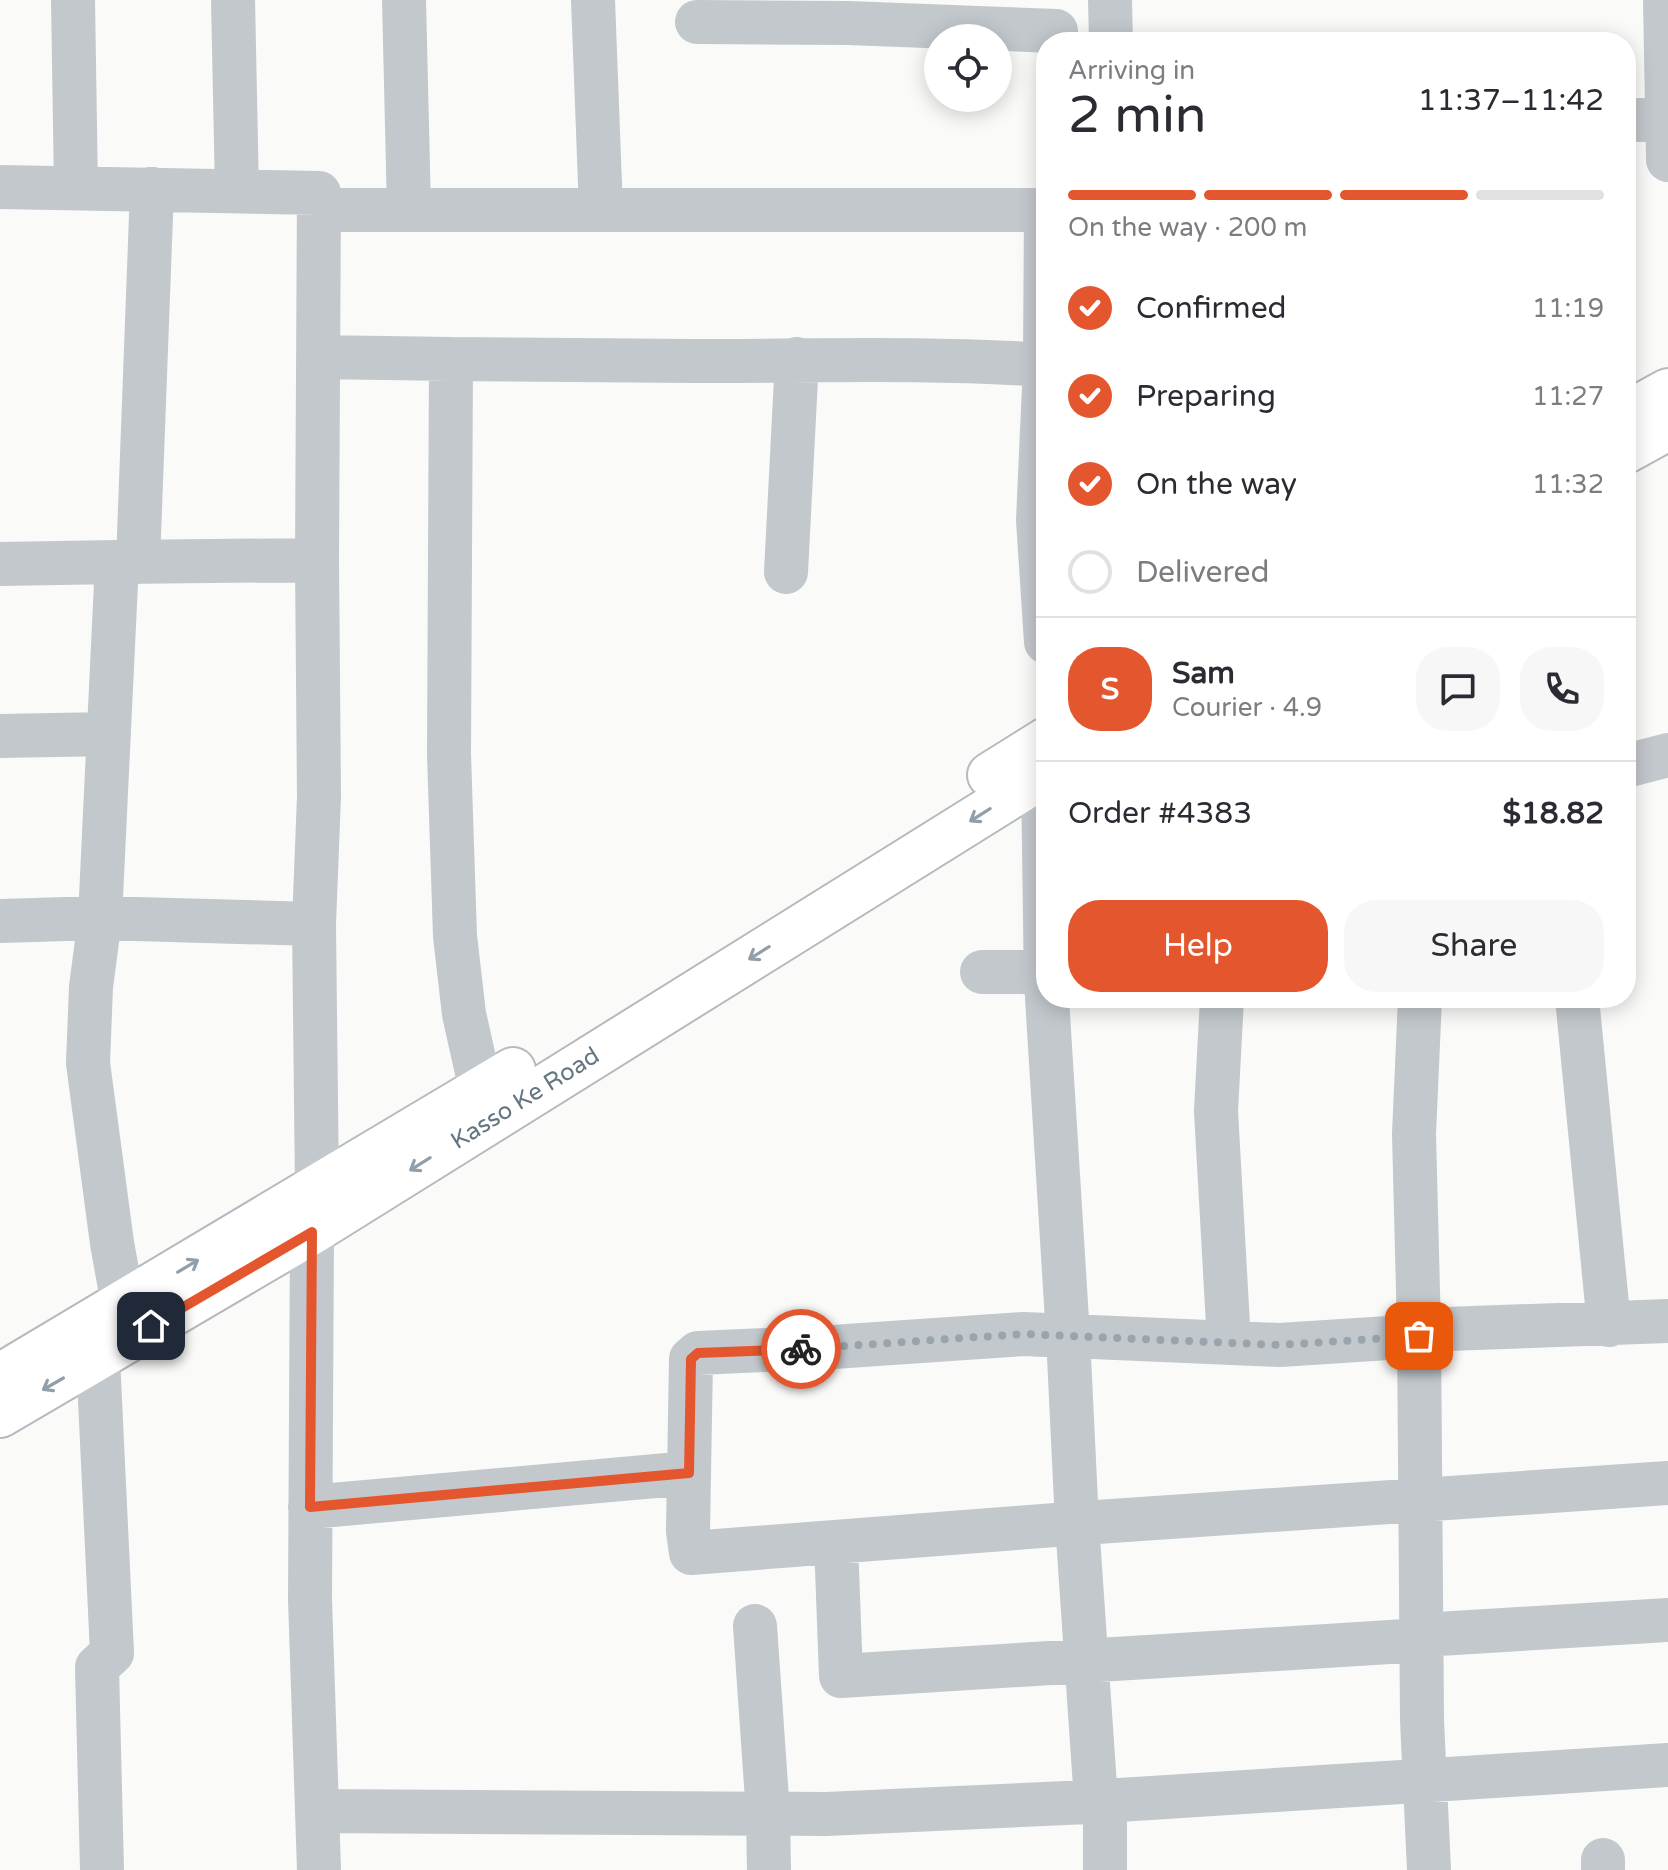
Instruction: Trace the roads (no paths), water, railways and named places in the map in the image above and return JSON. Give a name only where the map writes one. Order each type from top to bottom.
[{"type":"main road","points":[[1636,409],[1668,391]]},
{"type":"main road","points":[[1636,446],[1668,428]]},
{"type":"main road","name":"Kasso Ke Road","points":[[0,1376],[481,1090],[1036,768]]},
{"type":"main road","name":"Kasso Ke Road","points":[[0,1415],[312,1232],[1036,769]]},
{"type":"street","points":[[73,0],[76,188]]},
{"type":"street","points":[[233,0],[237,191]]},
{"type":"street","points":[[404,0],[409,210]]},
{"type":"street","points":[[593,0],[601,210]]},
{"type":"street","points":[[1110,0],[1111,32]]},
{"type":"street","points":[[1665,0],[1668,160]]},
{"type":"street","points":[[697,22],[1056,24]]},
{"type":"street","points":[[1636,120],[1667,119]]},
{"type":"street","points":[[0,187],[319,193],[319,796],[314,924],[317,1189]]},
{"type":"street","points":[[123,1304],[88,1063],[91,987],[100,918],[109,734],[127,562],[152,189]]},
{"type":"street","points":[[319,210],[1036,211]]},
{"type":"street","points":[[318,357],[692,361],[797,359],[1036,364]]},
{"type":"street","points":[[451,359],[449,754],[455,936],[464,1014],[481,1090]]},
{"type":"street","points":[[786,572],[797,359]]},
{"type":"street","points":[[0,564],[317,560]]},
{"type":"street","points":[[0,736],[109,734]]},
{"type":"street","points":[[1636,763],[1668,755]]},
{"type":"street","points":[[0,921],[100,918],[314,924]]},
{"type":"street","points":[[982,972],[1036,981]]},
{"type":"street","points":[[1048,1008],[1077,1523],[1105,1870]]},
{"type":"street","points":[[1221,1008],[1216,1111],[1229,1343]]},
{"type":"street","points":[[1420,1008],[1414,1134],[1424,1780],[1429,1870]]},
{"type":"street","points":[[1578,1008],[1609,1325]]},
{"type":"street","points":[[312,1232],[310,1599],[319,1870]]},
{"type":"street","points":[[1668,1321],[1419,1333],[1280,1345],[1023,1334],[698,1353],[691,1359],[691,1553],[1668,1483]]},
{"type":"street","points":[[98,1358],[112,1653],[97,1667],[102,1870]]},
{"type":"street","points":[[310,1507],[689,1473]]},
{"type":"street","points":[[836,1542],[841,1676],[1668,1620]]},
{"type":"street","points":[[755,1626],[769,1870]]},
{"type":"street","points":[[317,1811],[826,1814],[1100,1801],[1668,1765]]}]
